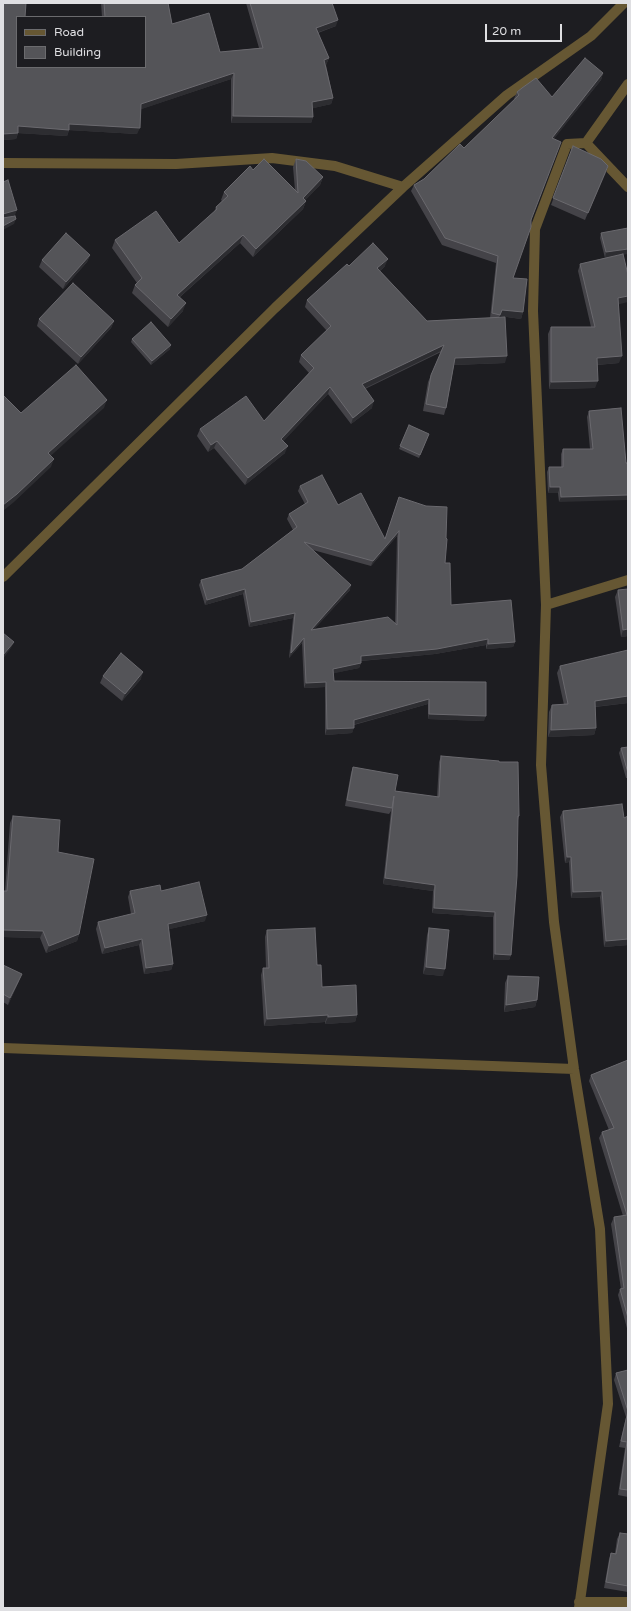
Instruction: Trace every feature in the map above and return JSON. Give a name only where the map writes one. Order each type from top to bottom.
[{"type":"street","points":[[3,577],[275,308],[403,187],[507,95],[591,36],[624,3]]},
{"type":"street","points":[[586,143],[628,84]]},
{"type":"street","points":[[628,187],[586,143],[567,144],[535,229],[533,311],[546,605],[541,765],[554,922],[574,1069],[600,1229],[608,1404],[579,1605],[628,1602]]},
{"type":"street","points":[[3,163],[176,164],[272,158],[335,166],[403,187]]},
{"type":"street","points":[[546,605],[628,580]]},
{"type":"street","points":[[3,1048],[574,1069]]},
{"type":"building","points":[[3,3],[26,3],[25,16],[16,16],[16,68],[146,68],[146,16],[105,16],[104,3],[168,3],[172,24],[209,13],[220,52],[263,48],[250,3],[332,3],[338,20],[316,28],[329,58],[324,60],[333,98],[312,102],[313,117],[233,116],[234,73],[141,104],[140,128],[69,124],[69,130],[18,126],[18,133],[3,134]]},
{"type":"building","points":[[585,58],[603,73],[552,138],[561,142],[531,220],[531,227],[513,278],[527,279],[523,312],[502,310],[500,315],[492,313],[498,256],[445,238],[414,185],[424,179],[460,144],[464,148],[519,95],[517,92],[522,88],[536,78],[552,97]]},
{"type":"building","points":[[573,146],[601,159],[608,166],[588,213],[553,198]]},
{"type":"building","points":[[264,159],[298,193],[296,159],[306,161],[323,177],[303,198],[306,201],[256,249],[243,235],[177,295],[186,303],[171,319],[135,285],[142,278],[115,240],[156,211],[179,243],[217,209],[216,207],[228,196],[224,192],[250,166],[253,170]]},
{"type":"building","points":[[8,180],[17,210],[3,214],[3,182]]},
{"type":"building","points":[[15,216],[16,219],[3,226],[3,218]]},
{"type":"building","points":[[628,228],[628,249],[606,252],[601,233]]},
{"type":"building","points":[[66,233],[90,255],[66,282],[42,260]]},
{"type":"building","points":[[373,243],[388,259],[377,268],[427,321],[505,317],[507,356],[455,358],[446,408],[426,404],[431,375],[444,345],[362,384],[374,401],[353,418],[330,387],[281,439],[288,446],[248,478],[217,441],[211,445],[200,429],[246,396],[264,421],[314,368],[301,355],[331,326],[307,300],[347,264],[349,266]]},
{"type":"building","points":[[623,254],[628,275],[628,296],[618,298],[622,356],[597,358],[598,381],[551,382],[551,327],[595,327],[580,264]]},
{"type":"building","points":[[73,283],[114,321],[81,357],[39,319]]},
{"type":"building","points":[[151,322],[171,345],[152,361],[132,339]]},
{"type":"building","points":[[76,365],[107,400],[48,453],[54,459],[17,494],[3,505],[3,395],[21,413]]},
{"type":"building","points":[[621,408],[626,463],[628,463],[628,495],[561,497],[560,487],[550,487],[549,467],[563,467],[563,449],[593,449],[589,411]]},
{"type":"building","points":[[409,425],[429,434],[420,455],[400,446]]},
{"type":"building","points":[[322,475],[338,505],[361,493],[385,539],[399,497],[426,506],[447,507],[445,563],[450,563],[451,605],[511,600],[515,642],[488,644],[488,639],[437,649],[361,656],[361,663],[333,669],[334,681],[486,682],[486,716],[429,714],[429,699],[354,720],[354,728],[327,729],[326,682],[306,683],[304,638],[291,653],[295,613],[251,622],[245,589],[207,600],[201,580],[242,569],[297,527],[289,514],[308,502],[300,486]],"holes":[[[399,531],[397,625],[388,617],[311,630],[351,585],[304,542],[373,561]]]},
{"type":"building","points":[[628,589],[628,629],[623,630],[618,590]]},
{"type":"building","points":[[3,633],[14,642],[3,655]]},
{"type":"building","points":[[628,650],[628,696],[595,701],[596,728],[551,730],[552,705],[568,704],[560,666]]},
{"type":"building","points":[[121,653],[143,672],[125,694],[103,676]]},
{"type":"building","points":[[628,747],[628,773],[621,748]]},
{"type":"building","points":[[441,756],[499,762],[518,762],[519,816],[517,876],[511,955],[495,954],[495,912],[434,908],[435,885],[385,878],[394,796],[392,808],[347,800],[353,767],[398,775],[395,791],[439,797]]},
{"type":"building","points":[[622,804],[624,818],[628,816],[628,939],[606,941],[602,891],[573,892],[571,857],[567,857],[563,811]]},
{"type":"building","points":[[13,816],[60,820],[58,852],[94,859],[79,934],[49,946],[43,931],[3,930],[3,891],[7,891]]},
{"type":"building","points":[[199,882],[207,915],[168,924],[173,964],[146,968],[142,939],[105,948],[98,922],[135,913],[130,891],[160,885],[161,891]]},
{"type":"building","points":[[315,928],[317,965],[321,965],[322,987],[356,985],[357,1015],[328,1017],[328,1015],[267,1019],[263,968],[269,968],[267,930]]},
{"type":"building","points":[[429,928],[449,930],[445,969],[426,967]]},
{"type":"building","points":[[3,965],[22,974],[10,998],[3,994]]},
{"type":"building","points":[[508,976],[539,977],[537,1000],[506,1005]]},
{"type":"building","points":[[628,1060],[628,1318],[620,1289],[624,1288],[614,1217],[627,1215],[602,1132],[614,1128],[591,1075]]},
{"type":"building","points":[[628,1370],[628,1411],[616,1373]]},
{"type":"building","points":[[628,1411],[628,1490],[620,1489],[627,1442],[621,1441]]},
{"type":"building","points":[[620,1533],[628,1534],[628,1586],[606,1582],[611,1553],[616,1554]]}]
